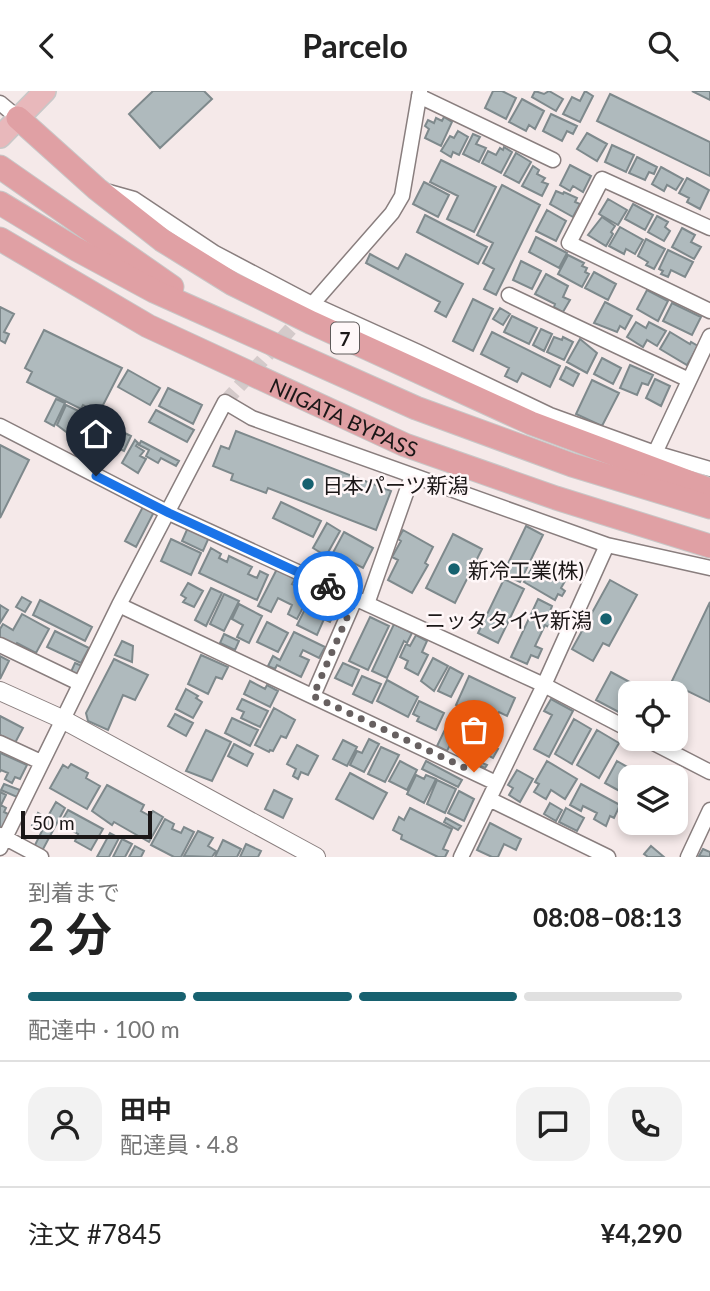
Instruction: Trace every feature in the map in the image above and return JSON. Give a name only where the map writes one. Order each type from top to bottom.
[{"type":"highway","name":"7","points":[[18,118],[97,189],[174,248],[233,284],[531,423],[710,490]]},
{"type":"highway","name":"7","points":[[2,168],[218,319]]},
{"type":"highway","name":"NIIGATA BYPASS","points":[[0,203],[143,285],[416,408],[572,465],[710,506]]},
{"type":"highway","name":"NIIGATA BYPASS","points":[[0,239],[148,326],[405,445],[556,498],[710,546]]},
{"type":"main road","points":[[0,137],[45,91]]},
{"type":"street","points":[[310,307],[392,213],[402,197],[420,94],[553,160]]},
{"type":"street","points":[[0,103],[18,118]]},
{"type":"street","points":[[710,228],[602,179],[569,243],[710,311]]},
{"type":"street","points":[[97,189],[134,199],[215,253],[310,307],[550,415],[655,453],[710,469]]},
{"type":"street","points":[[509,295],[689,380]]},
{"type":"street","points":[[655,453],[710,336]]},
{"type":"street","points":[[41,857],[2,840],[149,545],[169,513],[225,402],[252,418],[607,545],[710,568]]},
{"type":"street","points":[[0,426],[169,513],[544,685],[618,724]]},
{"type":"street","points":[[313,696],[361,601],[412,476]]},
{"type":"street","points":[[461,857],[544,685],[607,545]]},
{"type":"street","points":[[119,604],[496,783]]},
{"type":"street","points":[[0,645],[79,683]]},
{"type":"street","points":[[0,691],[62,719],[316,857]]},
{"type":"street","points":[[0,743],[41,762]]},
{"type":"street","points":[[669,751],[710,772]]},
{"type":"street","points":[[489,799],[608,857]]},
{"type":"street","points":[[688,857],[710,810]]},
{"type":"building","points":[[153,91],[204,91],[212,99],[160,148],[129,114]]},
{"type":"building","points":[[493,91],[502,91],[516,98],[506,119],[485,108]]},
{"type":"building","points":[[535,91],[544,94],[549,91],[563,99],[556,111],[532,97]]},
{"type":"building","points":[[585,91],[593,96],[580,122],[563,114],[572,97],[580,101]]},
{"type":"building","points":[[692,91],[710,91],[710,100]]},
{"type":"building","points":[[610,94],[710,142],[710,176],[597,121]]},
{"type":"building","points":[[522,99],[544,111],[535,129],[529,125],[526,131],[509,122]]},
{"type":"building","points":[[551,114],[577,126],[573,134],[567,131],[562,141],[543,131]]},
{"type":"building","points":[[444,117],[452,122],[441,146],[425,138],[429,129],[425,126],[428,120],[434,123],[436,118],[442,121]]},
{"type":"building","points":[[458,131],[468,137],[459,155],[453,152],[451,157],[441,151],[450,136],[454,138]]},
{"type":"building","points":[[587,133],[607,144],[597,161],[577,149]]},
{"type":"building","points":[[473,134],[480,137],[476,144],[486,148],[479,162],[463,154]]},
{"type":"building","points":[[612,145],[634,155],[626,172],[605,162]]},
{"type":"building","points":[[504,147],[512,152],[501,173],[482,163],[488,151],[496,155],[500,148],[503,150]]},
{"type":"building","points":[[516,153],[531,162],[519,183],[504,175]]},
{"type":"building","points":[[637,157],[657,167],[654,174],[649,172],[645,180],[629,173]]},
{"type":"building","points":[[441,160],[496,187],[474,232],[447,219],[458,196],[430,182]]},
{"type":"building","points":[[570,165],[591,176],[583,192],[573,186],[570,191],[560,185]]},
{"type":"building","points":[[533,166],[539,170],[537,174],[545,178],[542,182],[548,184],[542,196],[522,186]]},
{"type":"building","points":[[661,167],[683,179],[676,190],[667,185],[664,191],[652,184]]},
{"type":"building","points":[[687,178],[709,190],[700,209],[687,202],[689,198],[679,193]]},
{"type":"building","points":[[424,182],[449,195],[438,217],[413,204]]},
{"type":"building","points":[[502,185],[540,205],[496,295],[484,289],[494,269],[483,263],[493,243],[477,235]]},
{"type":"building","points":[[556,191],[577,198],[575,202],[580,204],[573,217],[550,204]]},
{"type":"building","points":[[608,199],[627,210],[618,225],[599,214]]},
{"type":"building","points":[[633,204],[653,215],[645,230],[625,219]]},
{"type":"building","points":[[547,210],[566,221],[556,241],[536,231]]},
{"type":"building","points":[[425,215],[487,247],[478,264],[417,232]]},
{"type":"building","points":[[657,216],[668,222],[665,227],[670,231],[664,241],[648,232]]},
{"type":"building","points":[[602,217],[615,226],[606,246],[588,235]]},
{"type":"building","points":[[620,227],[643,240],[635,254],[626,249],[624,254],[609,246]]},
{"type":"building","points":[[682,228],[695,235],[691,242],[701,247],[694,259],[672,247]]},
{"type":"building","points":[[536,237],[567,253],[559,268],[529,252]]},
{"type":"building","points":[[646,239],[665,249],[654,269],[638,256]]},
{"type":"building","points":[[668,250],[693,262],[685,277],[671,270],[668,277],[661,274],[663,271],[659,269]]},
{"type":"building","points":[[370,254],[398,269],[406,254],[463,284],[446,317],[435,311],[440,302],[366,263]]},
{"type":"building","points":[[568,255],[584,263],[582,266],[587,268],[585,272],[589,274],[582,287],[558,274]]},
{"type":"building","points":[[521,261],[541,271],[532,289],[513,280]]},
{"type":"building","points":[[594,272],[616,284],[608,300],[585,288]]},
{"type":"building","points":[[546,274],[568,286],[563,297],[570,300],[563,312],[554,307],[555,304],[535,294]]},
{"type":"building","points":[[647,290],[668,301],[658,321],[637,309]]},
{"type":"building","points":[[473,299],[493,309],[473,351],[453,341]]},
{"type":"building","points":[[605,302],[632,316],[625,329],[620,326],[617,332],[594,323]]},
{"type":"building","points":[[672,303],[701,317],[692,335],[663,321]]},
{"type":"building","points":[[0,307],[14,314],[4,332],[9,334],[5,343],[0,340]]},
{"type":"building","points":[[500,308],[510,314],[503,325],[493,319]]},
{"type":"building","points":[[512,316],[537,328],[529,344],[504,332]]},
{"type":"building","points":[[636,322],[646,328],[649,322],[666,331],[657,346],[647,340],[643,347],[627,337]]},
{"type":"building","points":[[541,329],[552,334],[544,351],[533,345]]},
{"type":"building","points":[[44,330],[122,368],[99,413],[83,405],[81,409],[27,382],[32,372],[25,368]]},
{"type":"building","points":[[492,332],[560,366],[550,387],[522,373],[517,382],[505,376],[509,368],[481,354]]},
{"type":"building","points":[[670,332],[698,346],[687,365],[660,349]]},
{"type":"building","points":[[554,337],[562,340],[563,337],[573,342],[564,360],[547,352]]},
{"type":"building","points":[[580,339],[597,353],[587,373],[567,362]]},
{"type":"building","points":[[602,358],[621,368],[613,384],[594,374]]},
{"type":"building","points":[[630,365],[653,375],[648,385],[642,383],[637,395],[620,388]]},
{"type":"building","points":[[566,367],[579,374],[573,386],[560,379]]},
{"type":"building","points":[[128,370],[160,388],[150,405],[118,387]]},
{"type":"building","points":[[655,379],[670,386],[661,406],[646,398]]},
{"type":"building","points":[[592,380],[619,393],[602,426],[576,414]]},
{"type":"building","points":[[168,388],[202,405],[193,424],[159,406]]},
{"type":"building","points":[[56,399],[65,403],[54,426],[45,421]]},
{"type":"building","points":[[66,405],[85,414],[75,434],[70,431],[69,434],[57,425]]},
{"type":"building","points":[[156,410],[194,430],[187,442],[149,422]]},
{"type":"building","points":[[102,422],[131,436],[124,451],[94,438]]},
{"type":"building","points":[[83,423],[92,428],[81,449],[72,444]]},
{"type":"building","name":"日本パーツ新潟","points":[[236,431],[391,491],[376,530],[268,488],[266,493],[231,480],[233,474],[213,466],[221,446],[229,449]]},
{"type":"building","points":[[135,440],[138,443],[136,446],[144,451],[140,456],[146,459],[138,473],[122,463]]},
{"type":"building","points":[[141,441],[179,461],[176,466],[161,458],[158,463],[146,456],[149,450],[139,445]]},
{"type":"building","points":[[0,445],[29,460],[0,518]]},
{"type":"building","points":[[281,502],[321,521],[313,537],[273,518]]},
{"type":"building","points":[[145,503],[156,508],[136,547],[125,541]]},
{"type":"building","points":[[327,523],[340,531],[326,556],[313,548]]},
{"type":"building","points":[[189,525],[210,535],[203,551],[182,541]]},
{"type":"building","points":[[526,526],[543,535],[520,582],[503,574]]},
{"type":"building","points":[[403,530],[433,547],[425,563],[428,565],[412,593],[388,580],[398,560],[392,557],[401,541],[398,539]]},
{"type":"building","points":[[344,532],[373,548],[363,568],[348,560],[340,576],[329,570],[332,564],[328,562]]},
{"type":"building","name":"新冷工業(株)","points":[[453,534],[482,549],[455,603],[426,588]]},
{"type":"building","points":[[171,539],[201,553],[191,575],[161,561]]},
{"type":"building","points":[[211,548],[221,554],[219,558],[227,562],[229,556],[252,567],[248,574],[257,578],[260,571],[268,575],[257,600],[199,573]]},
{"type":"building","points":[[535,563],[565,581],[561,588],[565,591],[562,596],[558,594],[555,600],[524,582]]},
{"type":"building","points":[[277,569],[295,579],[292,584],[304,590],[299,599],[306,602],[297,619],[288,614],[292,605],[278,598],[271,612],[258,606]]},
{"type":"building","points":[[504,579],[524,589],[498,643],[478,633]]},
{"type":"building","name":"ニッタタイヤ新潟","points":[[610,580],[637,595],[609,646],[603,643],[593,661],[572,649]]},
{"type":"building","points":[[188,583],[203,591],[194,607],[183,602],[186,598],[181,595]]},
{"type":"building","points":[[211,588],[222,593],[206,626],[195,620]]},
{"type":"building","points":[[314,591],[339,604],[330,622],[324,619],[317,635],[297,625]]},
{"type":"building","points":[[224,594],[239,601],[224,631],[210,624]]},
{"type":"building","points":[[22,597],[31,602],[25,612],[16,607]]},
{"type":"building","points":[[538,599],[552,606],[548,617],[554,620],[551,628],[545,625],[535,646],[542,649],[538,658],[531,655],[527,664],[511,657]]},
{"type":"building","points":[[40,600],[92,627],[85,641],[33,615]]},
{"type":"building","points":[[710,602],[710,702],[688,691],[688,681],[672,681]]},
{"type":"building","points":[[239,604],[262,616],[249,643],[237,637],[243,625],[232,619]]},
{"type":"building","points":[[0,605],[8,610],[0,623]]},
{"type":"building","points":[[22,614],[49,629],[36,653],[17,643],[14,647],[0,639],[3,624],[13,630]]},
{"type":"building","points":[[370,617],[389,626],[368,670],[349,661]]},
{"type":"building","points":[[267,622],[288,633],[278,652],[257,642]]},
{"type":"building","points":[[394,624],[412,633],[407,643],[404,641],[387,678],[372,671]]},
{"type":"building","points":[[55,631],[89,648],[81,663],[47,647]]},
{"type":"building","points":[[294,632],[325,647],[319,658],[303,650],[300,656],[309,660],[301,677],[277,665],[275,669],[268,666],[273,656],[280,660]]},
{"type":"building","points":[[224,634],[239,641],[235,650],[220,643]]},
{"type":"building","points":[[416,635],[427,641],[422,652],[428,655],[418,675],[405,668],[408,661],[400,657],[406,644],[410,646]]},
{"type":"building","points":[[122,641],[133,646],[132,662],[115,655]]},
{"type":"building","points":[[201,655],[228,667],[222,679],[216,677],[208,694],[188,684]]},
{"type":"building","points":[[0,656],[9,661],[0,679]]},
{"type":"building","points":[[433,658],[448,666],[434,691],[421,681]]},
{"type":"building","points":[[114,659],[148,675],[135,700],[123,695],[108,730],[88,721],[86,713]]},
{"type":"building","points":[[75,663],[82,666],[77,677],[70,674]]},
{"type":"building","points":[[343,663],[359,670],[352,686],[335,678]]},
{"type":"building","points":[[450,667],[463,674],[451,697],[438,691]]},
{"type":"building","points":[[611,672],[628,681],[618,681],[618,712],[596,700]]},
{"type":"building","points":[[362,676],[381,684],[372,703],[353,694]]},
{"type":"building","points":[[469,676],[515,698],[507,716],[499,712],[494,722],[456,705]]},
{"type":"building","points":[[387,680],[418,697],[408,717],[377,701]]},
{"type":"building","points":[[250,681],[265,689],[267,685],[278,691],[270,707],[244,694]]},
{"type":"building","points":[[186,689],[198,696],[196,698],[202,702],[193,718],[176,709]]},
{"type":"building","points":[[242,699],[268,711],[260,727],[241,718],[244,712],[237,709]]},
{"type":"building","points":[[551,699],[573,711],[549,757],[534,749],[552,715],[544,711]]},
{"type":"building","points":[[419,701],[444,713],[436,730],[417,721],[419,717],[413,714]]},
{"type":"building","points":[[274,708],[295,720],[286,738],[281,736],[273,751],[269,752],[255,745]]},
{"type":"building","points":[[175,714],[193,723],[186,736],[168,726]]},
{"type":"building","points":[[0,716],[23,728],[15,743],[0,735]]},
{"type":"building","points":[[451,717],[484,732],[482,736],[492,740],[490,745],[498,749],[493,758],[483,753],[481,758],[465,753],[472,740],[456,733],[447,751],[437,746]]},
{"type":"building","points":[[232,718],[258,730],[250,746],[225,733]]},
{"type":"building","points":[[574,719],[591,729],[572,764],[555,754]]},
{"type":"building","points":[[206,730],[231,742],[212,781],[186,771]]},
{"type":"building","points":[[597,730],[618,742],[599,778],[577,765]]},
{"type":"building","points":[[369,739],[379,744],[364,772],[350,765],[357,751],[362,753]]},
{"type":"building","points":[[343,740],[357,747],[347,766],[333,759]]},
{"type":"building","points":[[234,744],[253,754],[247,766],[228,756]]},
{"type":"building","points":[[297,745],[318,756],[308,775],[301,772],[298,779],[293,776],[296,769],[287,764]]},
{"type":"building","points":[[381,747],[399,755],[385,782],[368,774]]},
{"type":"building","points":[[0,753],[27,765],[20,779],[15,777],[12,783],[5,779],[8,773],[1,770],[0,772]]},
{"type":"building","points":[[466,756],[487,765],[485,768],[465,759]]},
{"type":"building","points":[[400,761],[417,770],[407,790],[389,781]]},
{"type":"building","points":[[426,761],[462,780],[458,787],[422,769]]},
{"type":"building","points":[[547,761],[577,779],[565,799],[551,790],[546,799],[534,792],[539,784],[535,782]]},
{"type":"building","points":[[617,761],[624,765],[618,765],[618,790],[605,783]]},
{"type":"building","points":[[71,764],[88,773],[86,778],[100,786],[87,809],[50,788],[63,765],[68,768]]},
{"type":"building","points":[[517,770],[533,779],[520,802],[509,795],[513,788],[508,785]]},
{"type":"building","points":[[350,773],[387,793],[373,819],[336,799]]},
{"type":"building","points":[[416,775],[424,779],[426,775],[436,779],[424,803],[407,794]]},
{"type":"building","points":[[437,780],[456,789],[445,813],[427,804]]},
{"type":"building","points":[[4,784],[20,790],[17,797],[1,790]]},
{"type":"building","points":[[581,784],[618,804],[618,809],[614,818],[610,816],[606,826],[594,819],[597,813],[583,806],[581,811],[570,805]]},
{"type":"building","points":[[107,785],[144,805],[141,811],[150,816],[153,811],[163,817],[149,842],[114,822],[112,825],[92,811]]},
{"type":"building","points":[[274,790],[292,799],[283,818],[265,809]]},
{"type":"building","points":[[459,791],[474,799],[464,821],[448,813]]},
{"type":"building","points":[[0,792],[6,795],[1,805],[6,808],[4,812],[10,815],[3,830],[0,829]]},
{"type":"building","points":[[56,802],[65,808],[42,851],[34,847],[42,831],[32,825],[38,813],[47,818]]},
{"type":"building","points":[[550,803],[562,810],[556,821],[544,814]]},
{"type":"building","points":[[410,808],[452,829],[443,849],[448,851],[445,857],[438,857],[401,839],[402,835],[393,830],[399,817],[404,820]]},
{"type":"building","points":[[566,808],[584,818],[577,831],[559,822]]},
{"type":"building","points":[[68,810],[103,829],[91,850],[75,841],[78,834],[60,824]]},
{"type":"building","points":[[446,818],[461,826],[458,830],[444,822]]},
{"type":"building","points":[[165,819],[174,824],[172,829],[181,833],[184,827],[194,832],[181,857],[174,857],[151,845]]},
{"type":"building","points":[[490,823],[521,839],[516,850],[504,844],[498,857],[492,857],[477,850]]},
{"type":"building","points":[[198,831],[213,838],[208,846],[216,851],[212,857],[184,856]]},
{"type":"building","points":[[110,833],[119,838],[109,857],[97,857]]},
{"type":"building","points":[[122,839],[132,844],[125,857],[113,857]]},
{"type":"building","points":[[223,840],[241,849],[237,857],[215,857]]},
{"type":"building","points":[[246,844],[261,851],[258,857],[240,857]]},
{"type":"building","points":[[135,846],[144,851],[141,857],[129,857]]},
{"type":"building","points":[[651,846],[664,857],[648,857],[644,854]]},
{"type":"building","points":[[703,849],[710,852],[710,857],[699,856]]},
{"type":"tunnel","points":[[225,402],[305,313]]},
{"type":"way so far","points":[[328,586],[355,599],[313,696],[474,772]]},
{"type":"place","name":"日本パーツ新潟","points":[[308,484]]},
{"type":"place","name":"新冷工業(株)","points":[[454,569]]},
{"type":"place","name":"ニッタタイヤ新潟","points":[[606,619]]},
{"type":"route","points":[[96,476],[169,513],[328,586]]}]
